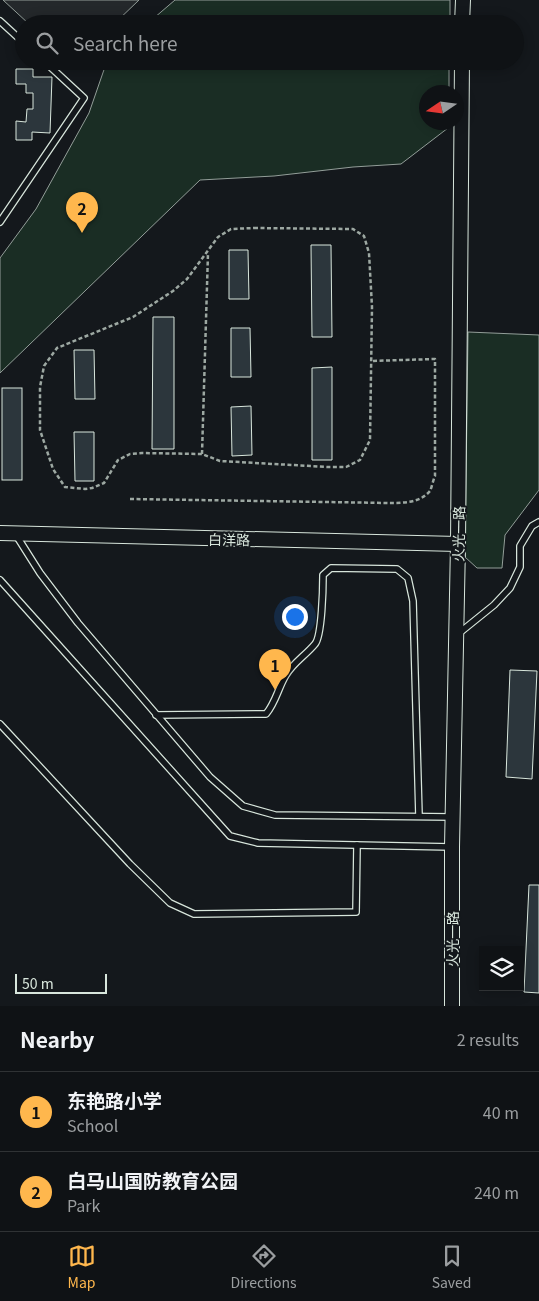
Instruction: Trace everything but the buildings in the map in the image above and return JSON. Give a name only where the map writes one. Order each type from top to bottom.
[{"type":"street","points":[[462,15],[463,0]]},
{"type":"street","name":"火光一路","points":[[452,1006],[452,816],[458,544],[462,70]]},
{"type":"street","name":"白洋路","points":[[0,534],[458,544]]},
{"type":"lane","points":[[0,22],[15,35]]},
{"type":"lane","points":[[0,222],[84,98],[54,70]]},
{"type":"lane","points":[[456,636],[494,605],[510,588],[520,567],[520,546],[532,526],[539,522]]},
{"type":"lane","points":[[16,534],[40,573],[78,623],[210,777],[243,806],[274,815],[452,816]]},
{"type":"lane","points":[[156,715],[266,714],[272,707],[286,675],[316,642],[322,602],[323,575],[331,568],[397,569],[408,578],[413,601],[419,816]]},
{"type":"lane","points":[[0,580],[230,836],[258,843],[452,847]]},
{"type":"lane","points":[[0,724],[170,903],[194,914],[356,912],[356,845]]},
{"type":"path","points":[[254,228],[353,229],[364,236],[369,253],[372,307],[370,440],[360,460],[346,467],[328,468],[228,462],[202,454],[130,454],[118,460],[104,483],[86,489],[65,487],[53,469],[40,430],[40,387],[44,366],[57,348],[133,317],[173,291],[186,279],[208,251],[218,237],[231,230],[254,228]]},
{"type":"path","points":[[202,454],[208,251]]},
{"type":"path","points":[[130,498],[389,503],[406,503],[418,499],[430,490],[435,476],[435,359],[371,361]]},
{"type":"green space","points":[[175,0],[450,0],[450,15],[158,15]]},
{"type":"green space","points":[[104,70],[449,70],[449,85],[419,85],[419,130],[445,130],[401,164],[353,167],[274,176],[200,180],[0,373],[0,258],[36,209],[89,113]]},
{"type":"green space","points":[[468,332],[539,335],[539,490],[505,535],[502,568],[477,568],[465,557]]},
{"type":"shaded area","points":[[3,0],[139,0],[123,15],[19,15]]},
{"type":"place","name":"白马山国防教育公园","points":[[82,233]]},
{"type":"place","name":"东艳路小学","points":[[275,690]]}]
